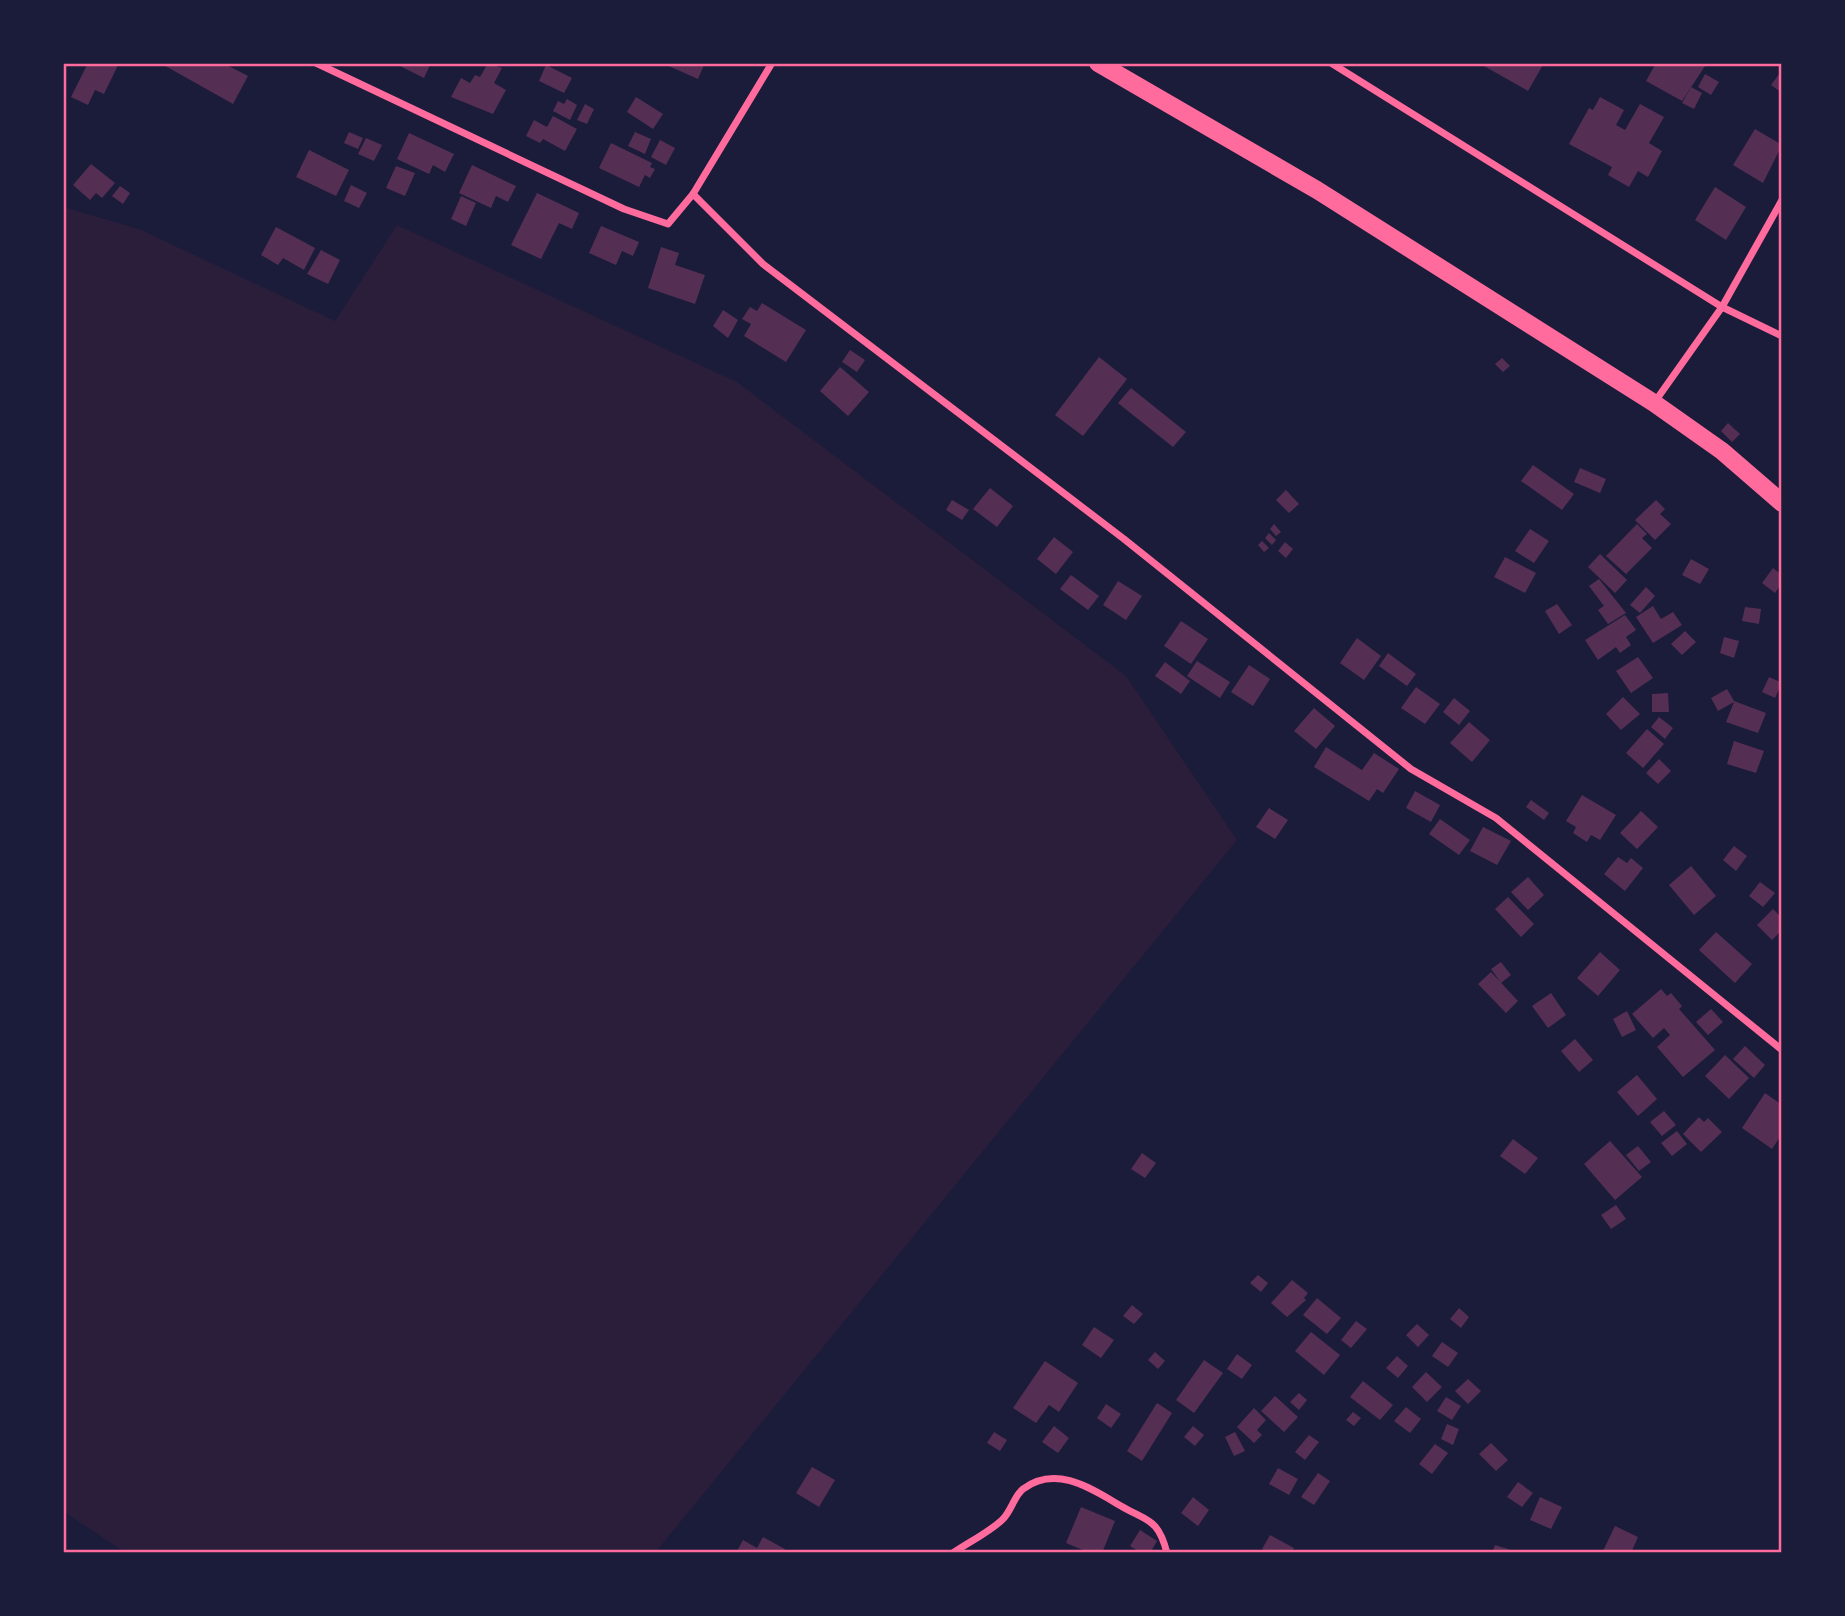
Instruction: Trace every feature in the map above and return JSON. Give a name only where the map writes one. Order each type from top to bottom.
[{"type":"main road","points":[[1098,63],[1317,190],[1654,403],[1722,451],[1782,503]]},
{"type":"street","points":[[316,63],[624,209],[668,224],[693,194],[772,63]]},
{"type":"street","points":[[1331,63],[1722,307],[1782,336]]},
{"type":"street","points":[[693,194],[763,264],[1124,539],[1411,769],[1496,818],[1782,1050]]},
{"type":"street","points":[[1654,403],[1722,307],[1782,200]]},
{"type":"street","points":[[953,1553],[1004,1519],[1022,1489],[1054,1476],[1085,1484],[1127,1510],[1150,1519],[1164,1541],[1167,1553]]},
{"type":"shaded area","points":[[63,207],[139,229],[335,321],[397,225],[737,382],[1126,676],[1237,840],[655,1553],[126,1553],[63,1511]]},
{"type":"building","points":[[88,63],[119,63],[104,94],[95,90],[88,105],[71,97]]},
{"type":"building","points":[[160,63],[223,63],[248,76],[233,104]]},
{"type":"building","points":[[394,63],[431,63],[424,78]]},
{"type":"building","points":[[488,63],[502,68],[494,83],[506,90],[493,114],[451,97],[461,78],[470,83],[475,75],[480,77]]},
{"type":"building","points":[[662,63],[705,63],[698,79]]},
{"type":"building","points":[[1485,63],[1544,63],[1528,91],[1484,66]]},
{"type":"building","points":[[1656,63],[1707,63],[1682,101],[1646,81]]},
{"type":"building","points":[[546,65],[572,78],[564,93],[539,81]]},
{"type":"building","points":[[1782,70],[1782,93],[1771,85]]},
{"type":"building","points":[[1705,74],[1719,82],[1711,95],[1698,87]]},
{"type":"building","points":[[1691,87],[1702,93],[1694,109],[1682,103]]},
{"type":"building","points":[[636,97],[663,114],[653,129],[627,112]]},
{"type":"building","points":[[1600,97],[1624,110],[1616,125],[1625,130],[1640,104],[1664,117],[1649,143],[1662,151],[1648,177],[1638,171],[1629,187],[1608,175],[1612,167],[1569,144],[1589,108],[1593,110]]},
{"type":"building","points":[[567,99],[577,105],[570,120],[553,111],[558,101],[564,104]]},
{"type":"building","points":[[585,104],[594,109],[587,124],[577,120]]},
{"type":"building","points":[[553,116],[577,129],[565,151],[543,139],[540,143],[526,136],[534,120],[547,127]]},
{"type":"building","points":[[1755,129],[1782,145],[1763,183],[1733,165]]},
{"type":"building","points":[[349,132],[363,138],[358,149],[344,143]]},
{"type":"building","points":[[635,132],[651,139],[645,154],[628,146]]},
{"type":"building","points":[[409,133],[454,154],[445,172],[433,165],[429,174],[397,159]]},
{"type":"building","points":[[366,138],[382,145],[374,161],[358,154]]},
{"type":"building","points":[[660,140],[675,148],[666,165],[651,157]]},
{"type":"building","points":[[611,143],[652,163],[650,167],[655,169],[650,178],[645,175],[639,187],[599,168]]},
{"type":"building","points":[[309,150],[349,170],[336,196],[296,177]]},
{"type":"building","points":[[91,164],[115,183],[102,198],[96,193],[90,200],[73,185]]},
{"type":"building","points":[[472,165],[516,186],[508,202],[496,196],[491,208],[459,193]]},
{"type":"building","points":[[396,166],[415,173],[405,196],[386,188]]},
{"type":"building","points":[[351,185],[367,193],[359,208],[344,201]]},
{"type":"building","points":[[120,186],[130,193],[123,204],[112,196]]},
{"type":"building","points":[[1715,187],[1746,207],[1726,240],[1695,220]]},
{"type":"building","points":[[537,193],[579,213],[572,229],[559,223],[541,259],[511,245]]},
{"type":"building","points":[[461,196],[476,203],[466,226],[451,219]]},
{"type":"building","points":[[601,226],[639,242],[633,256],[622,251],[616,265],[589,253]]},
{"type":"building","points":[[276,227],[315,248],[304,270],[283,258],[278,265],[261,255]]},
{"type":"building","points":[[661,247],[679,253],[675,265],[705,275],[695,304],[648,288]]},
{"type":"building","points":[[321,250],[340,260],[328,284],[307,274]]},
{"type":"building","points":[[762,303],[806,330],[786,362],[744,336],[751,324],[742,319],[750,307],[757,311]]},
{"type":"building","points":[[723,310],[738,320],[728,338],[713,326]]},
{"type":"building","points":[[850,350],[865,360],[857,372],[842,362]]},
{"type":"building","points":[[1099,357],[1127,379],[1083,436],[1055,415]]},
{"type":"building","points":[[1502,358],[1510,366],[1503,372],[1495,364]]},
{"type":"building","points":[[840,367],[869,392],[848,416],[820,391]]},
{"type":"building","points":[[1131,388],[1186,432],[1173,447],[1118,403]]},
{"type":"building","points":[[1728,423],[1740,434],[1732,442],[1721,431]]},
{"type":"building","points":[[1533,465],[1574,494],[1562,510],[1521,481]]},
{"type":"building","points":[[1580,468],[1606,479],[1600,493],[1574,482]]},
{"type":"building","points":[[990,488],[1013,506],[997,527],[973,509]]},
{"type":"building","points":[[1286,490],[1299,504],[1289,513],[1276,500]]},
{"type":"building","points":[[952,500],[969,510],[962,520],[946,510]]},
{"type":"building","points":[[1656,500],[1665,509],[1660,514],[1671,524],[1655,540],[1635,520]]},
{"type":"building","points":[[1274,524],[1281,532],[1276,536],[1270,529]]},
{"type":"building","points":[[1637,524],[1647,534],[1642,538],[1652,548],[1626,574],[1606,556]]},
{"type":"building","points":[[1530,529],[1549,541],[1534,563],[1515,551]]},
{"type":"building","points":[[1269,533],[1276,540],[1272,545],[1265,538]]},
{"type":"building","points":[[1054,537],[1073,552],[1056,574],[1037,559]]},
{"type":"building","points":[[1262,541],[1269,548],[1264,552],[1258,545]]},
{"type":"building","points":[[1285,542],[1293,549],[1286,558],[1278,551]]},
{"type":"building","points":[[1600,554],[1627,580],[1615,593],[1588,567]]},
{"type":"building","points":[[1505,557],[1536,573],[1525,593],[1494,577]]},
{"type":"building","points":[[1691,559],[1709,569],[1700,584],[1682,575]]},
{"type":"building","points":[[1773,568],[1782,575],[1782,583],[1775,593],[1762,583]]},
{"type":"building","points":[[1071,575],[1099,596],[1088,610],[1060,589]]},
{"type":"building","points":[[1599,579],[1626,613],[1608,624],[1598,610],[1604,606],[1589,586]]},
{"type":"building","points":[[1118,581],[1142,596],[1126,620],[1103,605]]},
{"type":"building","points":[[1646,587],[1655,596],[1640,613],[1630,605]]},
{"type":"building","points":[[1557,604],[1572,625],[1559,634],[1545,611]]},
{"type":"building","points":[[1653,606],[1661,619],[1673,612],[1682,625],[1653,643],[1636,617]]},
{"type":"building","points":[[1745,607],[1761,609],[1759,624],[1742,621]]},
{"type":"building","points":[[1625,615],[1636,630],[1626,637],[1631,645],[1620,653],[1616,647],[1598,660],[1585,640]]},
{"type":"building","points":[[1181,621],[1208,639],[1191,664],[1164,646]]},
{"type":"building","points":[[1685,631],[1696,642],[1682,655],[1671,644]]},
{"type":"building","points":[[1724,637],[1739,641],[1734,658],[1720,653]]},
{"type":"building","points":[[1357,638],[1381,656],[1364,680],[1340,663]]},
{"type":"building","points":[[1388,653],[1416,674],[1407,686],[1379,666]]},
{"type":"building","points":[[1638,657],[1653,678],[1631,693],[1616,671]]},
{"type":"building","points":[[1197,661],[1230,682],[1220,698],[1187,676]]},
{"type":"building","points":[[1165,662],[1190,681],[1181,694],[1155,676]]},
{"type":"building","points":[[1249,665],[1270,679],[1253,706],[1231,692]]},
{"type":"building","points":[[1769,677],[1782,683],[1775,698],[1762,692]]},
{"type":"building","points":[[1416,687],[1440,704],[1425,724],[1401,708]]},
{"type":"building","points":[[1727,689],[1734,701],[1766,713],[1758,733],[1726,722],[1734,702],[1718,711],[1711,698]]},
{"type":"building","points":[[1668,693],[1669,712],[1652,712],[1652,694]]},
{"type":"building","points":[[1623,697],[1640,714],[1621,730],[1606,714]]},
{"type":"building","points":[[1454,698],[1470,711],[1459,725],[1443,712]]},
{"type":"building","points":[[1314,708],[1335,726],[1316,749],[1294,731]]},
{"type":"building","points":[[1659,717],[1673,728],[1665,739],[1651,727]]},
{"type":"building","points":[[1469,722],[1490,740],[1472,762],[1450,743]]},
{"type":"building","points":[[1647,729],[1664,744],[1643,768],[1626,753]]},
{"type":"building","points":[[1734,741],[1764,751],[1756,773],[1727,764]]},
{"type":"building","points":[[1326,747],[1362,770],[1374,753],[1399,769],[1383,793],[1377,789],[1369,801],[1314,767]]},
{"type":"building","points":[[1659,759],[1671,771],[1658,784],[1646,773]]},
{"type":"building","points":[[1415,791],[1440,805],[1431,822],[1406,808]]},
{"type":"building","points":[[1582,795],[1616,815],[1600,840],[1591,835],[1587,842],[1573,833],[1576,827],[1566,821]]},
{"type":"building","points":[[1531,800],[1549,813],[1544,820],[1526,807]]},
{"type":"building","points":[[1269,808],[1288,820],[1275,839],[1256,827]]},
{"type":"building","points":[[1641,811],[1658,827],[1637,849],[1620,833]]},
{"type":"building","points":[[1440,819],[1470,840],[1459,855],[1429,834]]},
{"type":"building","points":[[1483,827],[1511,841],[1497,865],[1470,851]]},
{"type":"building","points":[[1734,846],[1747,856],[1736,871],[1723,860]]},
{"type":"building","points":[[1618,857],[1627,863],[1631,858],[1643,868],[1625,891],[1604,874]]},
{"type":"building","points":[[1691,866],[1716,896],[1694,915],[1669,885]]},
{"type":"building","points":[[1528,877],[1544,895],[1528,910],[1511,892]]},
{"type":"building","points":[[1760,882],[1775,893],[1763,907],[1749,896]]},
{"type":"building","points":[[1508,897],[1534,924],[1521,937],[1495,909]]},
{"type":"building","points":[[1773,909],[1782,918],[1782,930],[1772,940],[1757,925]]},
{"type":"building","points":[[1716,932],[1752,964],[1735,983],[1699,950]]},
{"type":"building","points":[[1600,952],[1620,970],[1598,996],[1577,978]]},
{"type":"building","points":[[1501,962],[1511,975],[1501,983],[1491,969]]},
{"type":"building","points":[[1491,972],[1518,1001],[1506,1013],[1478,984]]},
{"type":"building","points":[[1661,989],[1667,996],[1671,993],[1682,1006],[1679,1009],[1715,1050],[1683,1077],[1657,1047],[1670,1035],[1664,1028],[1653,1038],[1632,1014]]},
{"type":"building","points":[[1551,993],[1566,1015],[1548,1028],[1532,1006]]},
{"type":"building","points":[[1711,1009],[1723,1022],[1708,1035],[1696,1022]]},
{"type":"building","points":[[1627,1011],[1636,1030],[1622,1037],[1613,1019]]},
{"type":"building","points":[[1575,1039],[1593,1060],[1579,1072],[1561,1051]]},
{"type":"building","points":[[1745,1046],[1765,1065],[1754,1078],[1733,1059]]},
{"type":"building","points":[[1725,1055],[1749,1078],[1729,1099],[1705,1076]]},
{"type":"building","points":[[1637,1075],[1657,1099],[1638,1116],[1617,1092]]},
{"type":"building","points":[[1765,1093],[1782,1105],[1782,1134],[1772,1149],[1742,1128]]},
{"type":"building","points":[[1664,1111],[1676,1125],[1662,1136],[1650,1122]]},
{"type":"building","points":[[1699,1117],[1704,1122],[1708,1118],[1722,1132],[1701,1152],[1683,1134]]},
{"type":"building","points":[[1677,1131],[1687,1144],[1672,1156],[1661,1143]]},
{"type":"building","points":[[1513,1139],[1538,1158],[1525,1174],[1500,1156]]},
{"type":"building","points":[[1610,1141],[1642,1177],[1615,1200],[1584,1164]]},
{"type":"building","points":[[1638,1146],[1651,1162],[1639,1171],[1626,1155]]},
{"type":"building","points":[[1142,1153],[1156,1163],[1145,1178],[1131,1169]]},
{"type":"building","points":[[1616,1205],[1626,1219],[1611,1229],[1601,1215]]},
{"type":"building","points":[[1258,1275],[1268,1283],[1261,1292],[1250,1283]]},
{"type":"building","points":[[1292,1280],[1308,1293],[1304,1298],[1306,1300],[1287,1317],[1271,1303]]},
{"type":"building","points":[[1317,1298],[1341,1318],[1327,1334],[1303,1315]]},
{"type":"building","points":[[1132,1305],[1143,1314],[1134,1324],[1123,1316]]},
{"type":"building","points":[[1459,1308],[1469,1317],[1461,1328],[1450,1319]]},
{"type":"building","points":[[1356,1321],[1367,1329],[1351,1348],[1341,1340]]},
{"type":"building","points":[[1417,1324],[1429,1335],[1418,1347],[1406,1335]]},
{"type":"building","points":[[1094,1327],[1114,1340],[1101,1358],[1082,1345]]},
{"type":"building","points":[[1311,1332],[1340,1355],[1324,1375],[1295,1351]]},
{"type":"building","points":[[1442,1342],[1458,1353],[1448,1367],[1432,1356]]},
{"type":"building","points":[[1155,1352],[1165,1361],[1158,1369],[1148,1360]]},
{"type":"building","points":[[1237,1354],[1252,1365],[1242,1379],[1227,1369]]},
{"type":"building","points":[[1397,1356],[1408,1366],[1398,1378],[1386,1368]]},
{"type":"building","points":[[1204,1360],[1223,1373],[1194,1413],[1176,1400]]},
{"type":"building","points":[[1045,1361],[1078,1383],[1059,1412],[1049,1405],[1036,1423],[1013,1408]]},
{"type":"building","points":[[1426,1372],[1442,1387],[1427,1402],[1412,1387]]},
{"type":"building","points":[[1468,1379],[1481,1391],[1468,1404],[1455,1391]]},
{"type":"building","points":[[1363,1381],[1393,1405],[1380,1420],[1350,1397]]},
{"type":"building","points":[[1299,1393],[1307,1400],[1299,1410],[1290,1402]]},
{"type":"building","points":[[1275,1396],[1298,1417],[1284,1432],[1261,1411]]},
{"type":"building","points":[[1446,1397],[1461,1406],[1452,1420],[1437,1411]]},
{"type":"building","points":[[1157,1403],[1172,1413],[1142,1461],[1127,1451]]},
{"type":"building","points":[[1106,1404],[1121,1414],[1111,1428],[1097,1418]]},
{"type":"building","points":[[1406,1407],[1421,1419],[1410,1433],[1394,1421]]},
{"type":"building","points":[[1254,1408],[1266,1420],[1257,1430],[1262,1435],[1254,1443],[1237,1427]]},
{"type":"building","points":[[1353,1412],[1361,1418],[1354,1426],[1346,1420]]},
{"type":"building","points":[[1447,1424],[1459,1429],[1453,1445],[1441,1439]]},
{"type":"building","points":[[1054,1426],[1069,1438],[1058,1453],[1042,1442]]},
{"type":"building","points":[[1193,1426],[1204,1435],[1195,1446],[1184,1437]]},
{"type":"building","points":[[994,1432],[1007,1440],[1000,1451],[987,1443]]},
{"type":"building","points":[[1235,1432],[1245,1451],[1234,1456],[1225,1437]]},
{"type":"building","points":[[1309,1435],[1319,1442],[1305,1460],[1295,1452]]},
{"type":"building","points":[[1491,1443],[1508,1460],[1496,1471],[1479,1454]]},
{"type":"building","points":[[1435,1444],[1448,1453],[1432,1474],[1419,1464]]},
{"type":"building","points":[[812,1467],[835,1480],[819,1507],[796,1493]]},
{"type":"building","points":[[1278,1468],[1298,1479],[1289,1495],[1269,1484]]},
{"type":"building","points":[[1318,1473],[1330,1481],[1314,1505],[1301,1497]]},
{"type":"building","points":[[1518,1482],[1533,1493],[1522,1507],[1507,1497]]},
{"type":"building","points":[[1193,1497],[1209,1510],[1198,1526],[1181,1513]]},
{"type":"building","points":[[1540,1497],[1562,1507],[1551,1529],[1530,1520]]},
{"type":"building","points":[[1081,1507],[1115,1521],[1102,1553],[1090,1553],[1066,1543]]},
{"type":"building","points":[[1615,1526],[1638,1537],[1631,1553],[1602,1553]]},
{"type":"building","points":[[1140,1530],[1157,1541],[1150,1553],[1141,1553],[1130,1546]]},
{"type":"building","points":[[1270,1535],[1294,1548],[1291,1553],[1269,1553],[1262,1549]]},
{"type":"building","points":[[763,1537],[785,1549],[782,1553],[736,1553],[743,1540],[757,1548]]},
{"type":"building","points":[[1495,1545],[1511,1550],[1510,1553],[1492,1553]]}]
